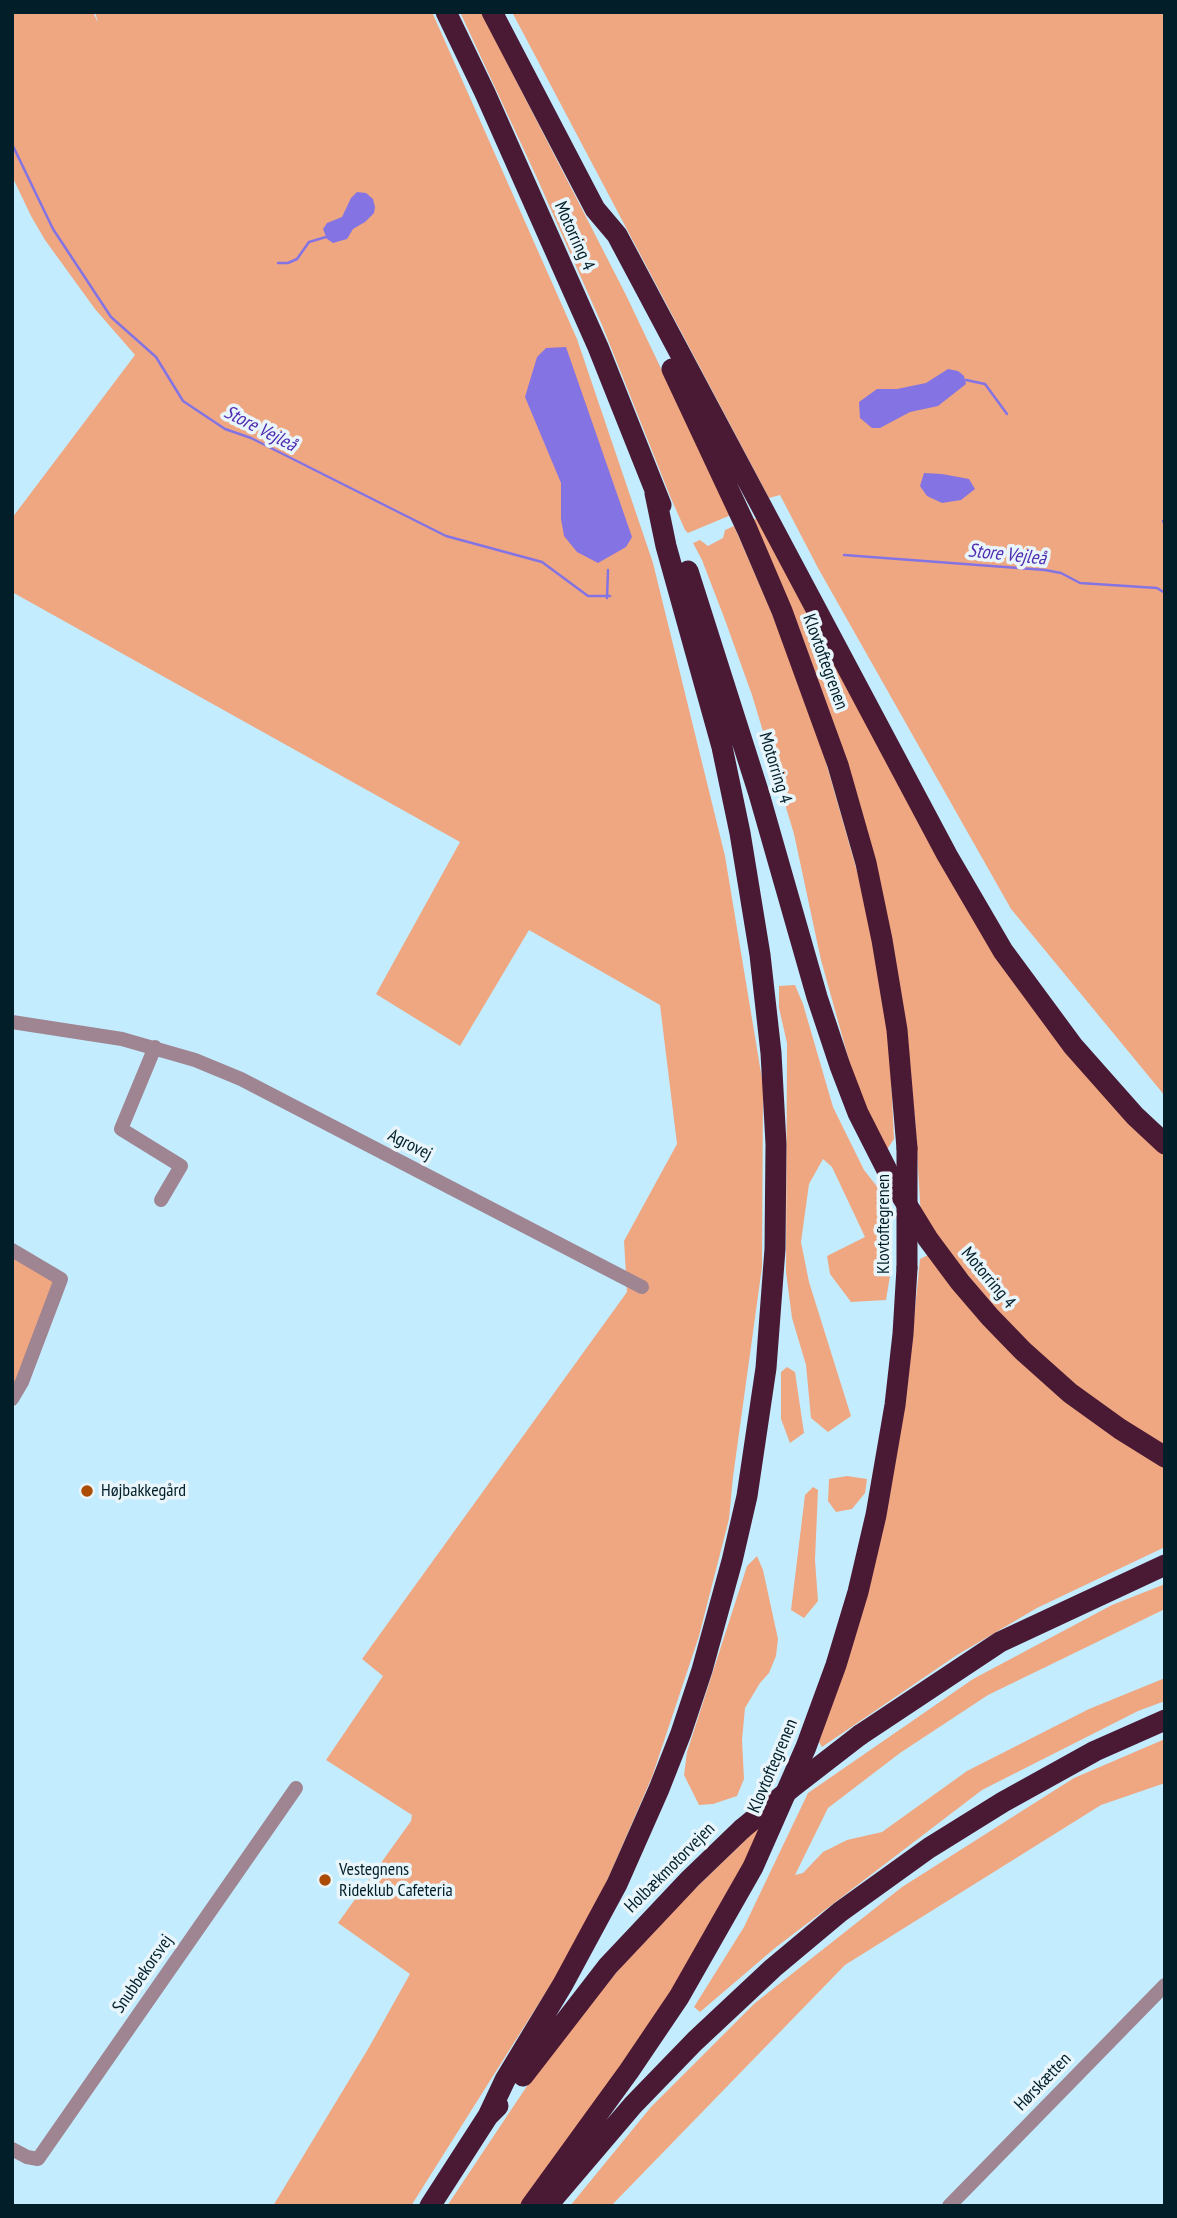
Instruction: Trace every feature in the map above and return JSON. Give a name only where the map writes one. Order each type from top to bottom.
[{"type":"highway","name":"Motorring 4","points":[[446,12],[598,346],[654,493],[677,540],[720,667],[817,997],[840,1066],[858,1113],[892,1182],[928,1239],[960,1282],[1015,1343],[1070,1393],[1165,1457]]},
{"type":"highway","name":"Motorring 4","points":[[492,12],[595,209],[617,235],[947,855],[1003,951],[1073,1046],[1135,1116],[1165,1144]]},
{"type":"highway","name":"Klovtoftegrenen","points":[[531,2206],[629,2071],[685,1987],[758,1857],[806,1747],[840,1653],[876,1515],[895,1405],[907,1268],[907,1148],[897,1030],[866,863],[838,765],[782,611],[747,529],[687,400],[608,242],[595,209]]},
{"type":"highway","points":[[488,2116],[505,2080],[570,1973],[617,1884],[660,1788],[681,1733],[702,1670],[732,1561],[747,1496],[766,1368],[775,1249],[776,1157],[771,1053],[760,955],[749,882],[724,757],[654,493]]},
{"type":"highway","points":[[1058,1614],[1101,1584],[1165,1556]]},
{"type":"highway","name":"Holbækmotorvejen","points":[[430,2206],[488,2116],[515,2087],[608,1966],[680,1888],[742,1829],[860,1735],[1000,1642],[1165,1565]]},
{"type":"highway","points":[[547,2206],[634,2105],[695,2041],[781,1961],[849,1906],[929,1848],[1003,1802],[1096,1751],[1165,1720]]},
{"type":"street","name":"Agrovej","points":[[15,1027],[122,1039],[155,1047],[241,1079],[642,1287]]},
{"type":"street","points":[[155,1047],[121,1129],[181,1166],[161,1200]]},
{"type":"street","points":[[12,1250],[61,1279],[22,1382],[12,1399]]},
{"type":"street","name":"Snubbekorsvej","points":[[12,2149],[38,2159],[296,1788]]},
{"type":"street","name":"Hørskætten","points":[[949,2206],[1165,1985]]},
{"type":"shaded area","points":[[12,12],[93,12],[98,23],[95,12],[432,12],[577,339],[653,563],[725,856],[763,1085],[762,1267],[729,1519],[699,1636],[652,1777],[587,1927],[411,2206],[273,2206],[410,1974],[338,1923],[411,1821],[412,1815],[326,1760],[383,1676],[362,1659],[627,1292],[624,1241],[677,1144],[660,1005],[529,930],[460,1046],[376,994],[460,842],[12,592],[12,518],[135,355],[95,309],[45,240],[12,176]]},
{"type":"shaded area","points":[[460,12],[481,12],[625,293],[731,515],[688,533],[685,530],[602,325]]},
{"type":"shaded area","points":[[512,12],[1165,12],[1165,1096],[1011,909],[818,568],[780,495],[769,498]]},
{"type":"shaded area","points":[[357,192],[366,193],[373,199],[374,213],[353,229],[347,239],[333,243],[327,239],[323,229],[327,223],[342,217]]},
{"type":"shaded area","points":[[566,347],[632,537],[626,547],[598,563],[577,552],[564,536],[561,483],[525,397],[537,357],[546,348]]},
{"type":"shaded area","points":[[948,369],[958,371],[964,376],[966,384],[938,406],[910,412],[880,428],[872,428],[860,418],[859,402],[877,389],[897,389],[926,383]]},
{"type":"shaded area","points":[[924,473],[969,479],[975,489],[961,500],[942,503],[927,496],[920,486]]},
{"type":"shaded area","points":[[760,517],[961,889],[1165,1153],[1165,1450],[1131,1429],[1022,1342],[921,1218],[915,1117],[848,764],[799,628],[753,520]]},
{"type":"shaded area","points":[[734,526],[771,611],[817,731],[873,927],[888,1017],[894,1139],[886,1151],[858,1093],[821,960],[794,834],[752,695],[702,560],[693,543],[700,540],[708,546],[723,538],[725,530]]},
{"type":"shaded area","points":[[795,985],[833,1107],[864,1170],[887,1199],[889,1224],[890,1276],[886,1300],[851,1302],[830,1274],[827,1256],[865,1237],[832,1167],[823,1159],[809,1184],[801,1242],[809,1282],[851,1416],[828,1432],[811,1418],[806,1365],[792,1318],[786,1272],[787,1043],[779,1008],[779,986]]},
{"type":"shaded area","points":[[928,1255],[1165,1468],[1165,1547],[1037,1608],[957,1655],[822,1747],[819,1742],[886,1516],[908,1381],[920,1259]]},
{"type":"shaded area","points":[[12,1257],[57,1283],[14,1385],[12,1384]]},
{"type":"shaded area","points":[[787,1367],[795,1372],[804,1433],[790,1443],[781,1419],[781,1372]]},
{"type":"shaded area","points":[[847,1476],[867,1479],[865,1493],[852,1509],[836,1512],[828,1501],[829,1479]]},
{"type":"shaded area","points":[[813,1487],[818,1490],[815,1560],[818,1601],[804,1618],[791,1610],[805,1495]]},
{"type":"shaded area","points":[[757,1556],[763,1570],[778,1639],[776,1656],[769,1673],[745,1708],[742,1740],[744,1779],[737,1796],[713,1804],[699,1805],[684,1775],[687,1752],[747,1566]]},
{"type":"shaded area","points":[[1165,1584],[1165,1609],[988,1695],[900,1753],[828,1808],[795,1875],[803,1873],[823,1852],[847,1840],[882,1832],[967,1771],[1089,1709],[1165,1678],[1165,1701],[1138,1711],[982,1790],[775,1948],[700,2012],[694,2007],[744,1927],[808,1793],[973,1679],[1112,1605]]},
{"type":"shaded area","points":[[1165,1739],[1165,1783],[1101,1805],[845,1965],[611,2206],[570,2206],[651,2107],[755,2003],[902,1887],[1074,1778]]},
{"type":"shaded area","points":[[759,1827],[757,1839],[677,1984],[619,2071],[519,2206],[447,2206],[545,2059],[649,1933]]},
{"type":"waterway","name":"Store Vejleå","points":[[12,144],[53,229],[111,317],[156,357],[183,401],[225,429],[251,438],[446,536],[542,562],[588,596],[610,596]]},
{"type":"waterway","points":[[278,263],[297,259],[309,242],[326,237]]},
{"type":"waterway","points":[[966,380],[985,384],[1007,414]]},
{"type":"waterway","points":[[1163,521],[1165,525]]},
{"type":"waterway","name":"Store Vejleå","points":[[844,555],[1045,570],[1061,573],[1080,583],[1157,588],[1165,593]]},
{"type":"waterway","points":[[607,598],[608,570]]},
{"type":"place","name":"Højbakkegård","points":[[87,1491]]},
{"type":"place","name":"Vestegnens Rideklub Cafeteria","points":[[325,1880]]}]
